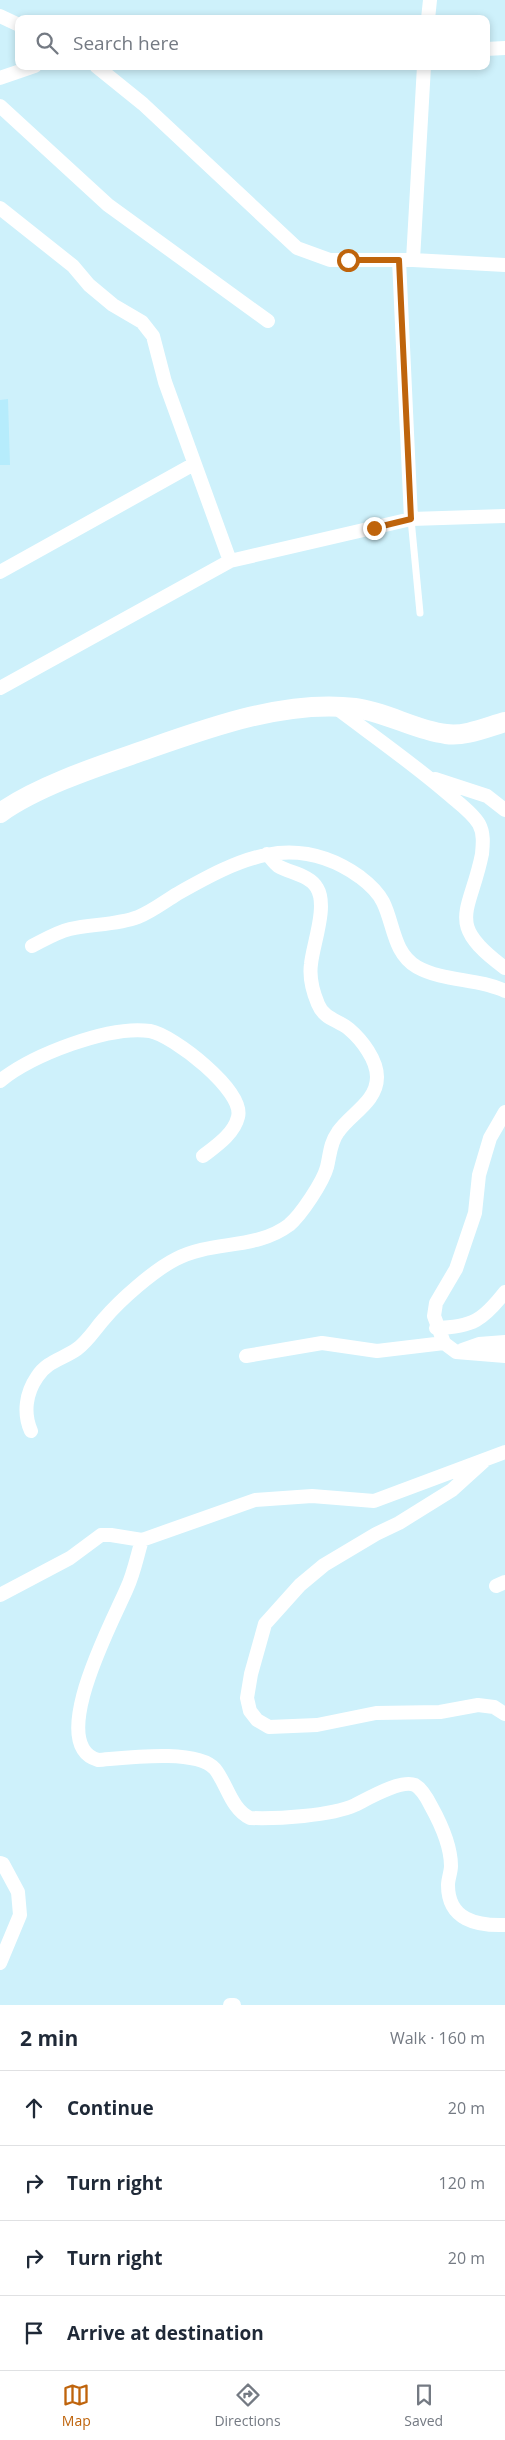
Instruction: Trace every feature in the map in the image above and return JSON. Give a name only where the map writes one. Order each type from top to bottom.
[{"type":"main road","points":[[0,814],[42,790],[89,770],[240,719],[304,709],[335,708],[374,712],[417,728],[448,735],[474,731],[505,722]]},
{"type":"street","points":[[428,15],[430,0]]},
{"type":"street","points":[[0,16],[15,22]]},
{"type":"street","points":[[490,49],[505,48]]},
{"type":"street","points":[[0,78],[23,70]]},
{"type":"street","points":[[101,70],[143,104],[297,248],[330,260],[406,260],[505,265]]},
{"type":"street","points":[[411,519],[406,260],[424,70]]},
{"type":"street","points":[[0,106],[108,205],[268,321]]},
{"type":"street","points":[[0,208],[73,266],[95,290],[142,322],[154,336],[165,382],[230,561]]},
{"type":"street","points":[[0,572],[194,464]]},
{"type":"street","points":[[0,688],[230,561],[411,519],[505,516]]},
{"type":"street","points":[[335,708],[427,776],[466,809],[479,824],[484,842],[465,911],[467,931],[483,952],[505,968]]},
{"type":"street","points":[[427,776],[487,796],[505,810]]},
{"type":"street","points":[[32,946],[68,929],[138,917],[206,878],[239,863],[267,854],[291,851],[318,856],[339,864],[370,886],[382,901],[398,945],[417,967],[445,976],[494,986],[505,991]]},
{"type":"street","points":[[31,1431],[26,1416],[27,1402],[36,1378],[43,1369],[53,1361],[76,1350],[116,1305],[154,1273],[177,1258],[216,1246],[262,1239],[290,1224],[323,1178],[337,1134],[349,1118],[366,1105],[372,1096],[378,1080],[377,1070],[368,1050],[348,1029],[322,1012],[313,990],[311,964],[319,921],[321,899],[319,891],[315,884],[278,865],[267,854]]},
{"type":"street","points":[[0,1081],[13,1070],[70,1045],[132,1030],[152,1031],[175,1044],[211,1070],[226,1085],[238,1104],[239,1116],[225,1139],[203,1156]]},
{"type":"street","points":[[505,1112],[490,1138],[480,1175],[475,1213],[460,1256],[436,1303],[434,1316],[436,1328],[444,1343],[456,1352],[505,1356]]},
{"type":"street","points":[[436,1328],[459,1327],[474,1323],[483,1317],[505,1292]]},
{"type":"street","points":[[456,1352],[479,1344],[505,1342]]},
{"type":"street","points":[[246,1356],[322,1343],[377,1351],[444,1343]]},
{"type":"street","points":[[0,1596],[70,1558],[101,1535],[142,1540],[255,1500],[312,1496],[374,1501],[505,1452]]},
{"type":"street","points":[[484,1461],[452,1490],[399,1524],[376,1534],[324,1565],[300,1585],[266,1624],[251,1674],[247,1698],[250,1711],[257,1720],[270,1727],[317,1725],[376,1713],[440,1712],[478,1705],[494,1707],[505,1714]]},
{"type":"street","points":[[142,1540],[128,1586],[100,1644],[82,1706],[77,1729],[82,1748],[88,1758],[98,1760],[175,1756],[195,1758],[214,1767],[242,1814],[250,1818],[324,1813],[355,1805],[368,1796],[382,1793],[405,1783],[416,1786],[424,1793],[438,1818],[448,1845],[452,1867],[448,1884],[450,1897],[456,1908],[468,1920],[480,1925],[505,1925]]},
{"type":"street","points":[[0,1863],[3,1864],[18,1892],[20,1915],[0,1963]]},
{"type":"lane","points":[[411,519],[420,613]]},
{"type":"shaded area","points":[[8,399],[10,465],[0,465],[0,400]]},
{"type":"route","points":[[348,260],[399,260],[411,519],[374,528]]}]
